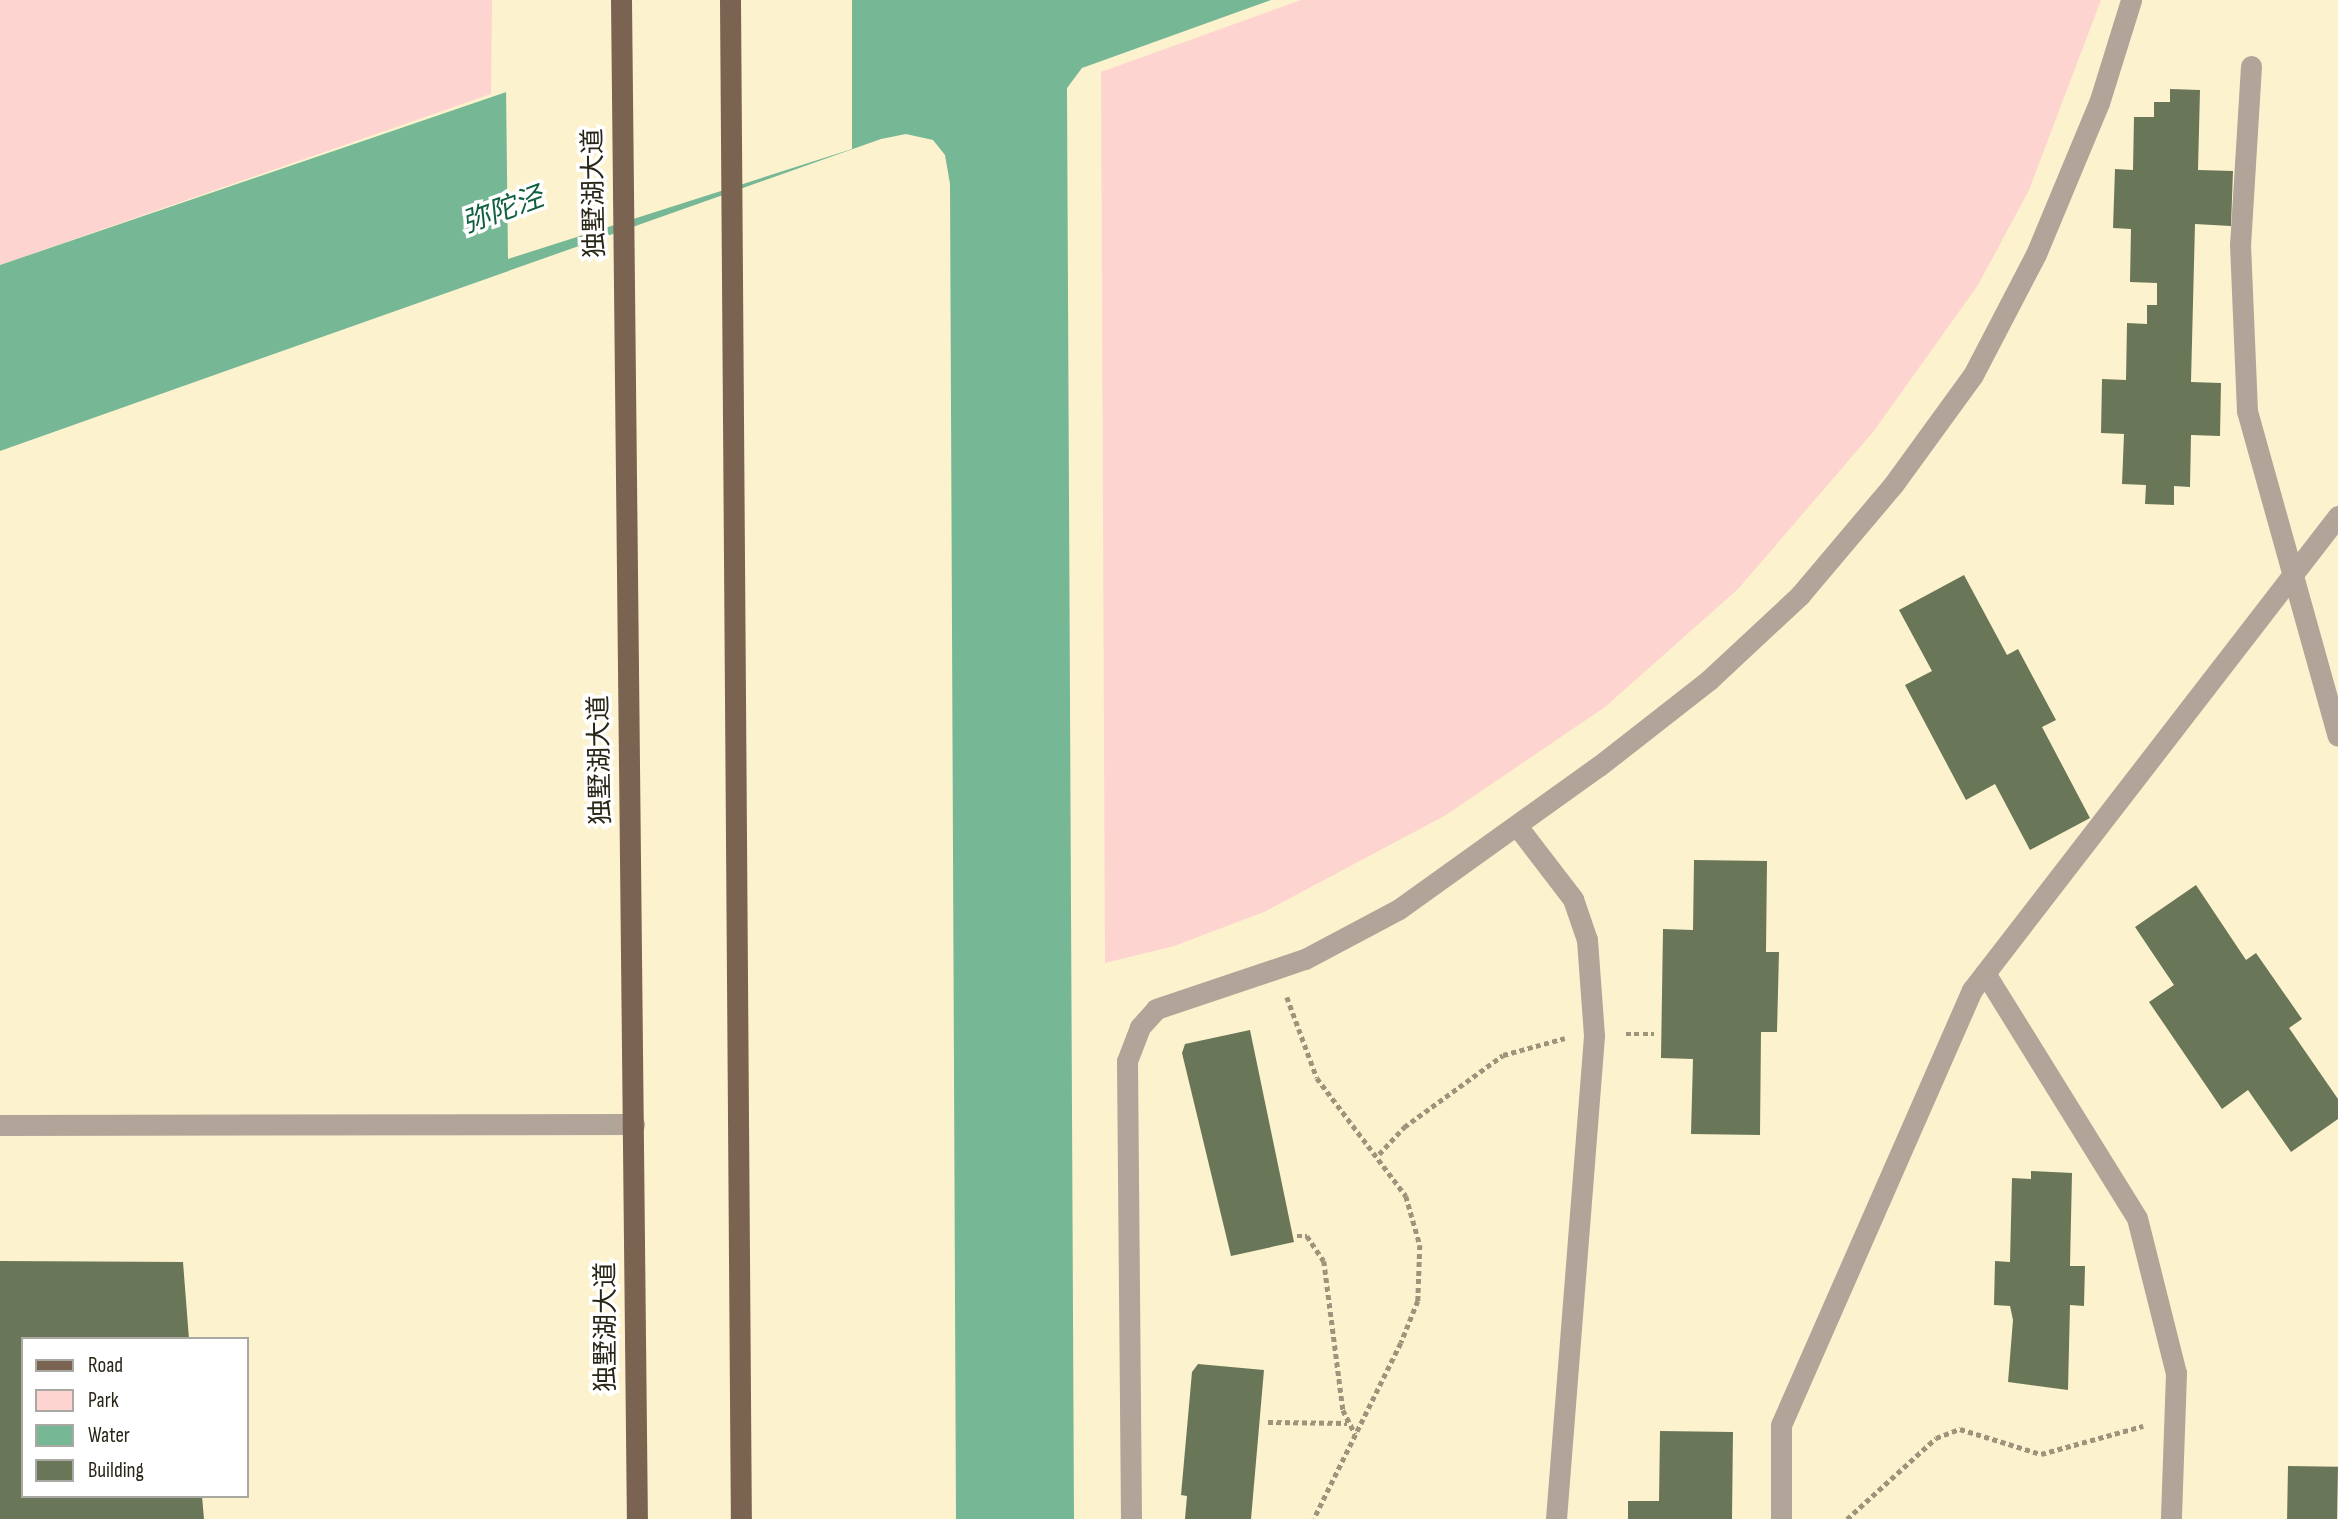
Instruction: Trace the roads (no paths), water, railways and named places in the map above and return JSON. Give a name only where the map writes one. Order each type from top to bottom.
[{"type":"main road","points":[[730,0],[729,239],[741,1519]]},
{"type":"main road","name":"独墅湖大道","points":[[621,4],[636,1519]]},
{"type":"lane","points":[[1130,1519],[1127,1061],[1140,1027],[1156,1009],[1282,967],[1399,909],[1517,826],[1709,680],[1800,595],[1893,485],[1973,375],[2036,254],[2099,103],[2131,0]]},
{"type":"lane","points":[[2251,66],[2240,244],[2247,411],[2291,577],[2338,736]]},
{"type":"lane","points":[[1781,1519],[1781,1425],[1794,1388],[1972,990],[2338,516]]},
{"type":"lane","points":[[1517,826],[1573,900],[1587,940],[1594,1036],[1556,1519]]},
{"type":"lane","points":[[1985,973],[2137,1218],[2176,1373],[2177,1427],[2171,1519]]},
{"type":"lane","points":[[0,1125],[634,1124]]},
{"type":"water","name":"弥陀泾","points":[[776,0],[1271,0],[1082,68],[1067,88],[1074,1519],[956,1519],[950,184],[945,155],[933,140],[906,134],[881,139],[0,451],[0,265]]}]
